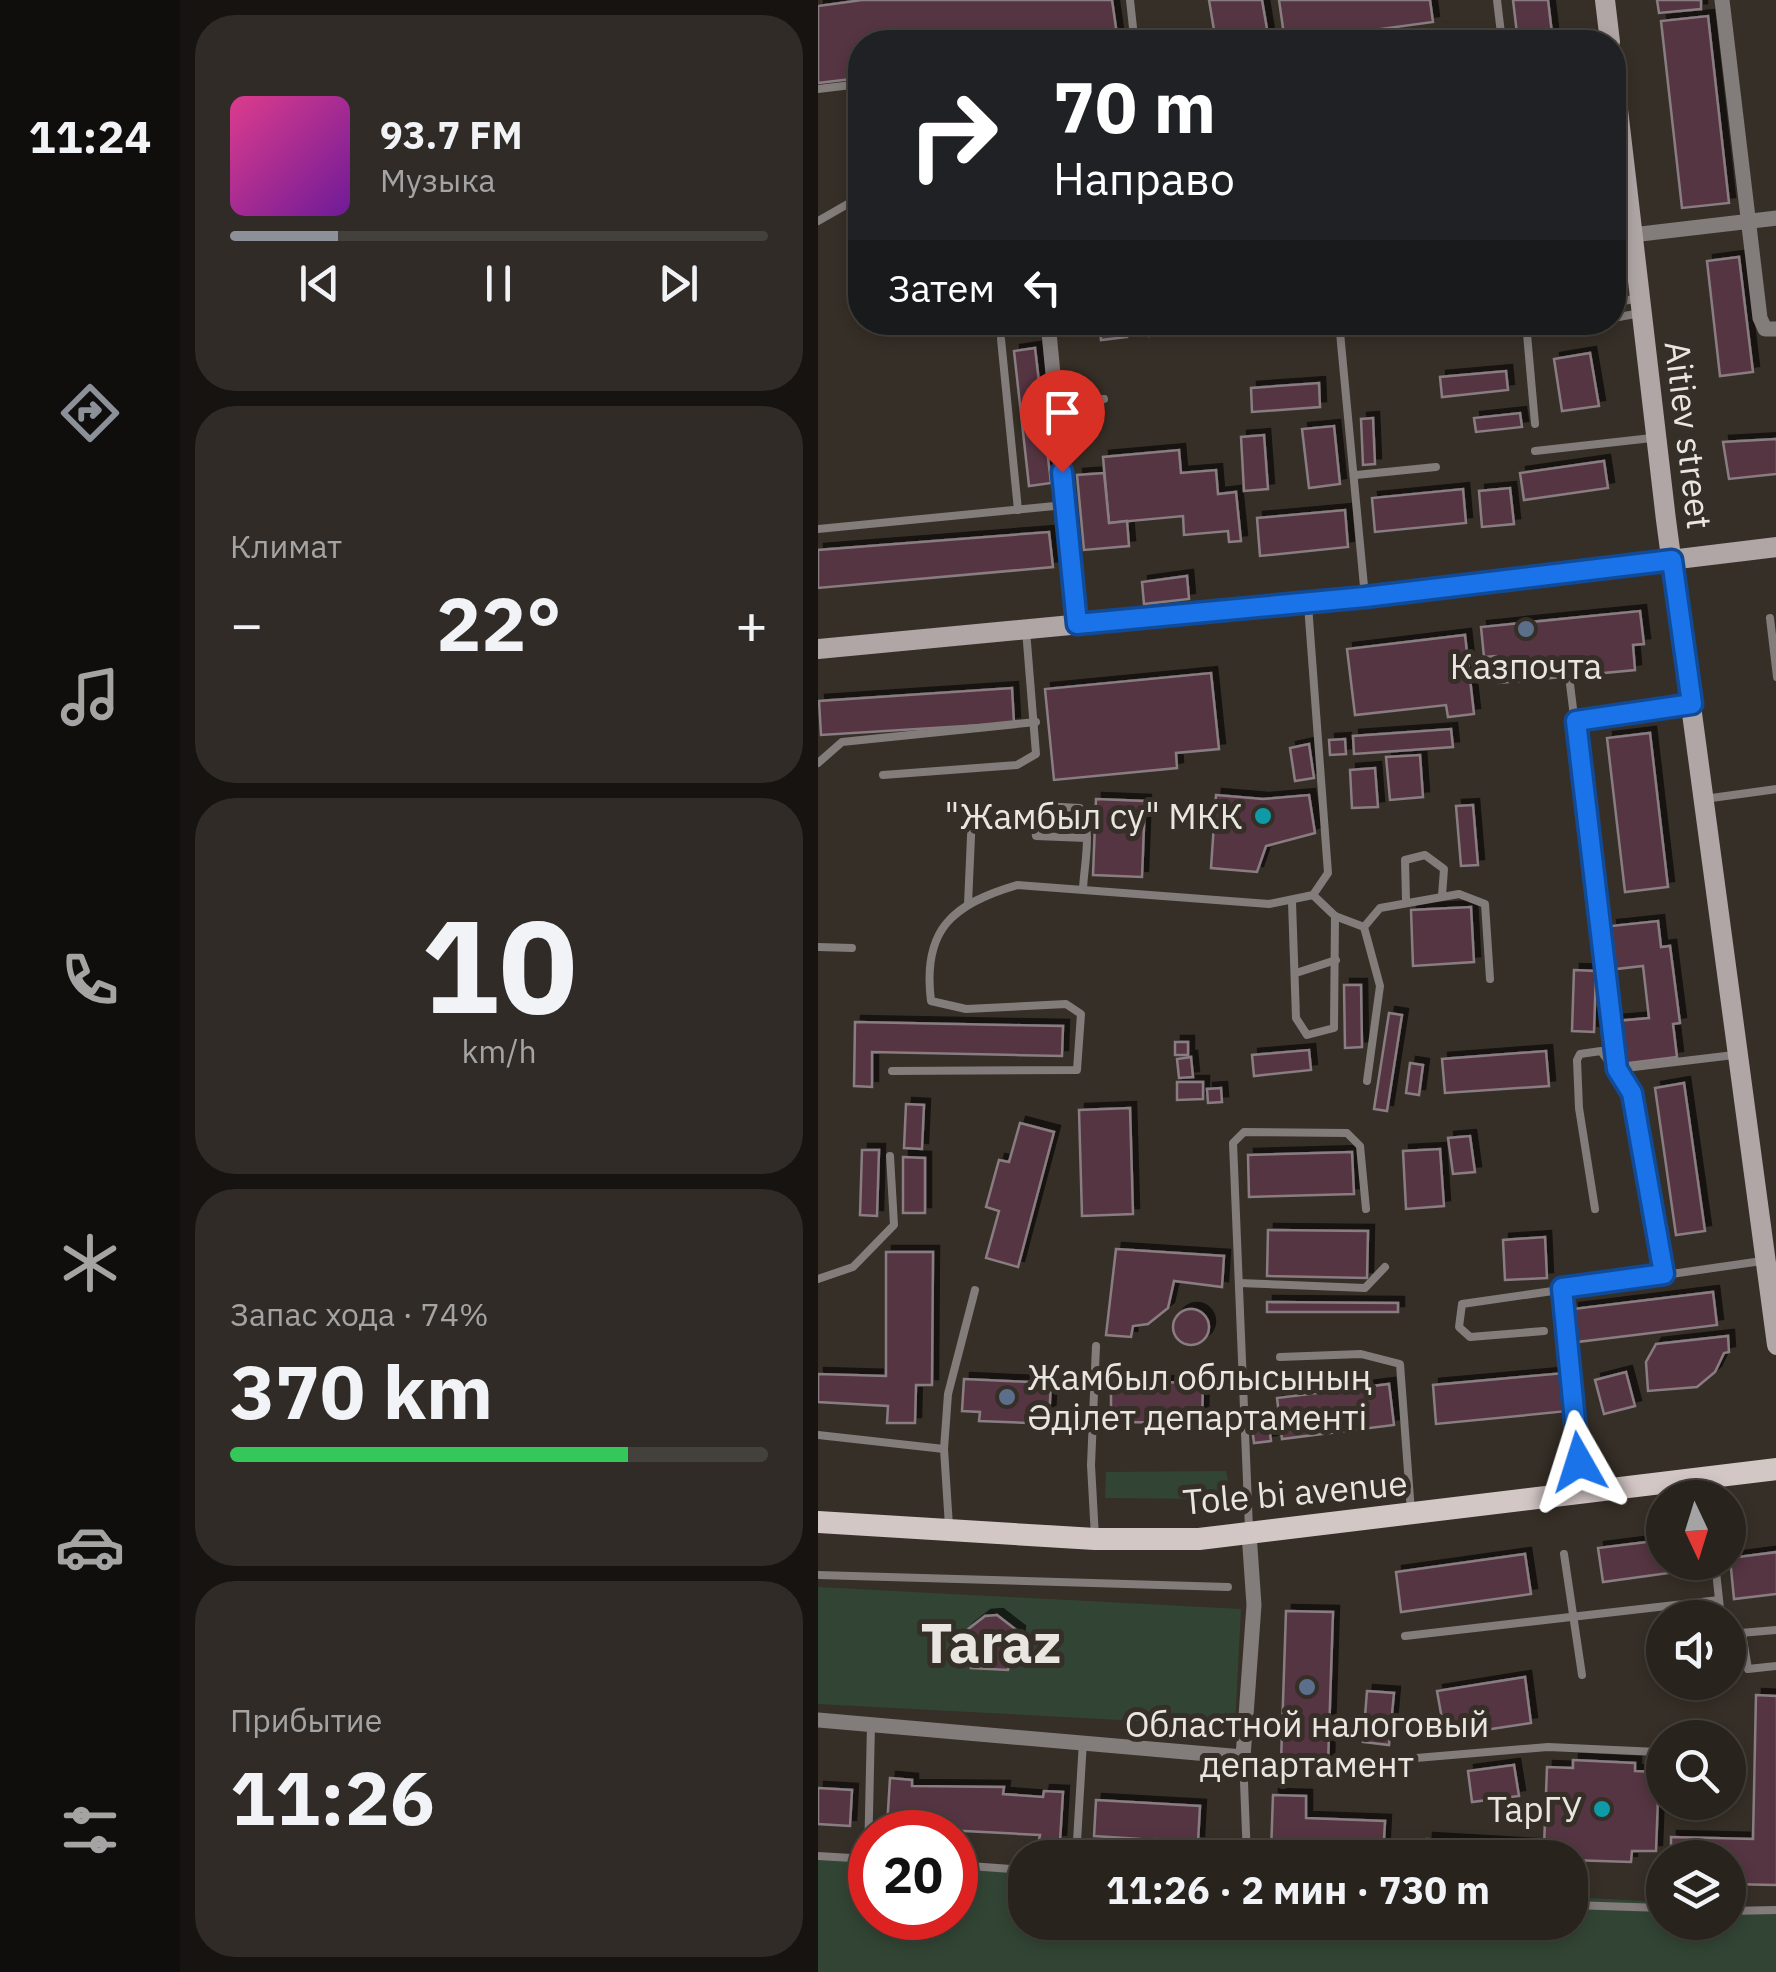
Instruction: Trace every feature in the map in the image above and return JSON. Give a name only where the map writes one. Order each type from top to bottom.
[{"type":"main road","name":"Tole bi avenue","points":[[1736,1480],[1776,1469]]},
{"type":"main road","name":"Tole bi avenue","points":[[818,1522],[1095,1539],[1199,1539],[1583,1494],[1646,1491]]},
{"type":"street","points":[[1606,0],[1609,30]]},
{"type":"street","points":[[1722,0],[1760,318],[1766,329],[1776,329]]},
{"type":"street","name":"Aitiev street","points":[[1626,182],[1738,1054],[1767,1196],[1765,1261],[1776,1346]]},
{"type":"street","points":[[1632,235],[1776,218]]},
{"type":"street","points":[[1049,335],[1077,624]]},
{"type":"street","points":[[818,649],[1365,597],[1776,548]]},
{"type":"street","points":[[818,1720],[1242,1757],[1254,1605],[1249,1533]]},
{"type":"lane","points":[[1130,0],[1133,30]]},
{"type":"lane","points":[[1497,0],[1501,30]]},
{"type":"lane","points":[[818,89],[848,85]]},
{"type":"lane","points":[[818,221],[848,205]]},
{"type":"lane","points":[[1626,304],[1640,306]]},
{"type":"lane","points":[[1626,312],[1640,306]]},
{"type":"lane","points":[[1340,335],[1365,597]]},
{"type":"lane","points":[[1527,335],[1535,424]]},
{"type":"lane","points":[[1001,338],[1018,510]]},
{"type":"lane","points":[[1056,406],[1104,399]]},
{"type":"lane","points":[[1536,451],[1657,437]]},
{"type":"lane","points":[[1356,475],[1436,467]]},
{"type":"lane","points":[[818,529],[1065,505]]},
{"type":"lane","points":[[892,1071],[1077,1070],[1081,1014],[1066,1004],[966,1009],[931,1001],[931,952],[950,914],[968,904],[1017,885],[1269,904],[1313,896],[1328,873],[1308,600]]},
{"type":"lane","points":[[1770,618],[1776,677]]},
{"type":"lane","points":[[884,775],[1017,766],[1036,754],[1026,628]]},
{"type":"lane","points":[[1570,684],[1617,1069]]},
{"type":"lane","points":[[1576,721],[1692,704]]},
{"type":"lane","points":[[818,763],[842,742],[1036,722]]},
{"type":"lane","points":[[1704,799],[1776,789]]},
{"type":"lane","points":[[1083,889],[1086,838],[1087,819],[1080,808],[1043,806],[1034,817],[1036,836],[1086,838]]},
{"type":"lane","points":[[968,904],[972,814]]},
{"type":"lane","points":[[1406,900],[1405,860],[1425,855],[1444,870],[1442,896]]},
{"type":"lane","points":[[1364,927],[1380,908],[1406,900],[1459,894],[1484,904],[1490,979]]},
{"type":"lane","points":[[1313,896],[1335,916],[1364,927]]},
{"type":"lane","points":[[1292,902],[1296,1018],[1307,1035],[1334,1028],[1335,916]]},
{"type":"lane","points":[[1364,927],[1380,986],[1367,1080]]},
{"type":"lane","points":[[818,947],[852,948]]},
{"type":"lane","points":[[1296,974],[1336,960]]},
{"type":"lane","points":[[1595,1209],[1579,1108],[1578,1060],[1580,1054],[1601,1051],[1632,1093],[1664,1274]]},
{"type":"lane","points":[[1617,1069],[1738,1054]]},
{"type":"lane","points":[[1249,1533],[1232,1143],[1244,1132],[1347,1133],[1360,1146],[1366,1209]]},
{"type":"lane","points":[[818,1279],[853,1268],[894,1225],[890,1156]]},
{"type":"lane","points":[[1544,1331],[1470,1337],[1459,1327],[1462,1304],[1765,1261]]},
{"type":"lane","points":[[1238,1284],[1365,1288],[1384,1267]]},
{"type":"lane","points":[[1562,1288],[1583,1494]]},
{"type":"lane","points":[[950,1530],[944,1449],[948,1394],[976,1290]]},
{"type":"lane","points":[[1095,1539],[1091,1465],[1096,1346]]},
{"type":"lane","points":[[1280,1356],[1361,1354],[1400,1364],[1411,1517]]},
{"type":"lane","points":[[818,1436],[944,1449]]},
{"type":"lane","points":[[1564,1554],[1582,1675]]},
{"type":"lane","points":[[818,1575],[1228,1586]]},
{"type":"lane","points":[[1717,1580],[1719,1600]]},
{"type":"lane","points":[[1405,1636],[1646,1609]]},
{"type":"lane","points":[[1746,1633],[1776,1630]]},
{"type":"lane","points":[[1746,1657],[1748,1669],[1776,1666]]},
{"type":"lane","points":[[870,1810],[871,1724]]},
{"type":"lane","points":[[1077,1840],[1083,1741]]},
{"type":"lane","points":[[1246,1840],[1242,1757],[1309,1767],[1548,1747],[1646,1751]]},
{"type":"lane","points":[[818,1856],[848,1858]]},
{"type":"lane","points":[[978,1867],[1008,1869]]},
{"type":"lane","points":[[1588,1906],[1646,1907]]},
{"type":"lane","points":[[1746,1910],[1776,1910]]},
{"type":"green space","points":[[1226,1471],[1229,1486],[1215,1499],[1105,1498],[1106,1472]]},
{"type":"green space","points":[[818,1587],[1241,1609],[1235,1726],[818,1704]]},
{"type":"green space","points":[[818,1854],[848,1856],[848,1940],[978,1940],[978,1863],[1008,1865],[1008,1940],[1588,1940],[1588,1898],[1646,1901],[1646,1940],[1746,1940],[1746,1907],[1776,1909],[1776,1972],[818,1972]]},
{"type":"building","points":[[862,0],[1112,0],[1116,30],[848,30],[848,79],[818,83],[818,6]]},
{"type":"building","points":[[1209,0],[1262,0],[1267,30],[1214,30]]},
{"type":"building","points":[[1279,0],[1430,0],[1433,22],[1374,30],[1283,30]]},
{"type":"building","points":[[1513,0],[1548,0],[1552,30],[1517,30]]},
{"type":"building","points":[[1657,0],[1701,0],[1701,9],[1659,13]]},
{"type":"building","points":[[1708,16],[1729,203],[1682,208],[1661,21]]},
{"type":"building","points":[[1739,257],[1753,372],[1720,376],[1707,261]]},
{"type":"building","points":[[1100,335],[1127,335],[1127,337],[1101,340]]},
{"type":"building","points":[[1035,348],[1051,483],[1029,486],[1014,351]]},
{"type":"building","points":[[1590,353],[1599,406],[1562,411],[1554,359]]},
{"type":"building","points":[[1506,371],[1508,390],[1442,397],[1440,377]]},
{"type":"building","points":[[1319,383],[1320,407],[1252,412],[1251,388]]},
{"type":"building","points":[[1520,413],[1522,427],[1476,432],[1474,418]]},
{"type":"building","points":[[1373,418],[1375,464],[1363,465],[1361,419]]},
{"type":"building","points":[[1334,426],[1340,484],[1309,488],[1302,429]]},
{"type":"building","points":[[1264,435],[1268,489],[1244,491],[1241,437]]},
{"type":"building","points":[[1777,439],[1777,474],[1729,479],[1723,442]]},
{"type":"building","points":[[1179,450],[1181,473],[1216,470],[1218,494],[1236,492],[1241,541],[1229,542],[1228,531],[1184,535],[1183,516],[1109,523],[1103,457]]},
{"type":"building","points":[[1604,461],[1608,488],[1524,500],[1520,473]]},
{"type":"building","points":[[1104,473],[1109,523],[1127,521],[1129,546],[1084,550],[1077,475]]},
{"type":"building","points":[[1510,488],[1514,524],[1482,527],[1479,491]]},
{"type":"building","points":[[1463,489],[1466,523],[1375,532],[1372,498]]},
{"type":"building","points":[[1345,510],[1348,547],[1260,556],[1257,518]]},
{"type":"building","points":[[1049,532],[1053,567],[818,588],[818,550]]},
{"type":"building","points":[[1187,576],[1189,599],[1144,604],[1142,582]]},
{"type":"building","points":[[1640,611],[1644,644],[1633,645],[1635,670],[1499,683],[1496,656],[1484,657],[1481,627]]},
{"type":"building","points":[[1465,635],[1474,714],[1448,717],[1446,705],[1355,715],[1347,649]]},
{"type":"building","points":[[1211,673],[1219,749],[1176,753],[1177,768],[1054,780],[1045,689]]},
{"type":"building","points":[[1012,688],[1014,723],[821,735],[819,701]]},
{"type":"building","points":[[1451,729],[1453,747],[1354,754],[1353,736]]},
{"type":"building","points":[[1650,733],[1668,887],[1625,892],[1607,738]]},
{"type":"building","points":[[1345,739],[1346,754],[1330,755],[1329,740]]},
{"type":"building","points":[[1309,744],[1314,778],[1295,781],[1290,748]]},
{"type":"building","points":[[1420,755],[1423,797],[1390,800],[1386,757]]},
{"type":"building","points":[[1375,768],[1378,807],[1352,808],[1350,770]]},
{"type":"building","name":"\"Жамбыл су\" МКК","points":[[1216,795],[1263,799],[1309,795],[1315,833],[1266,846],[1257,872],[1211,868]]},
{"type":"building","points":[[1096,799],[1145,801],[1142,877],[1093,875]]},
{"type":"building","points":[[1473,805],[1478,865],[1461,866],[1456,806]]},
{"type":"building","points":[[1471,907],[1474,962],[1413,966],[1411,910]]},
{"type":"building","points":[[1658,921],[1661,947],[1670,946],[1680,1023],[1673,1024],[1677,1057],[1621,1064],[1616,1021],[1649,1018],[1643,966],[1616,969],[1611,926]]},
{"type":"building","points":[[1574,970],[1596,971],[1594,1032],[1572,1031]]},
{"type":"building","points":[[1344,985],[1361,985],[1362,1047],[1345,1048]]},
{"type":"building","points":[[1389,1013],[1402,1015],[1387,1111],[1374,1109]]},
{"type":"building","points":[[855,1022],[1063,1026],[1062,1056],[872,1052],[872,1087],[854,1086]]},
{"type":"building","points":[[1175,1042],[1188,1042],[1188,1055],[1175,1055]]},
{"type":"building","points":[[1309,1050],[1311,1070],[1254,1076],[1252,1055]]},
{"type":"building","points":[[1546,1051],[1549,1086],[1445,1093],[1442,1059]]},
{"type":"building","points":[[1191,1057],[1193,1077],[1179,1078],[1177,1059]]},
{"type":"building","points":[[1410,1063],[1423,1065],[1419,1095],[1406,1093]]},
{"type":"building","points":[[1177,1082],[1203,1082],[1203,1099],[1177,1100]]},
{"type":"building","points":[[1684,1083],[1705,1231],[1676,1235],[1655,1088]]},
{"type":"building","points":[[1221,1088],[1222,1102],[1208,1103],[1207,1089]]},
{"type":"building","points":[[906,1104],[924,1105],[922,1149],[904,1148]]},
{"type":"building","points":[[1130,1108],[1133,1214],[1082,1216],[1079,1110]]},
{"type":"building","points":[[1020,1123],[1054,1132],[1018,1267],[986,1258],[999,1211],[986,1207],[999,1160],[1009,1162]]},
{"type":"building","points":[[1470,1136],[1475,1172],[1453,1174],[1448,1138]]},
{"type":"building","points":[[1440,1149],[1444,1206],[1406,1209],[1403,1151]]},
{"type":"building","points":[[862,1150],[879,1150],[877,1216],[860,1215]]},
{"type":"building","points":[[1352,1152],[1354,1194],[1249,1197],[1248,1155]]},
{"type":"building","points":[[903,1157],[925,1158],[925,1213],[903,1213]]},
{"type":"building","points":[[1268,1230],[1368,1231],[1367,1278],[1267,1276]]},
{"type":"building","points":[[1545,1237],[1547,1278],[1505,1280],[1503,1240]]},
{"type":"building","points":[[1116,1249],[1224,1256],[1222,1287],[1174,1281],[1168,1308],[1148,1324],[1133,1326],[1131,1337],[1106,1335]]},
{"type":"building","points":[[886,1252],[933,1252],[932,1385],[916,1385],[915,1423],[887,1423],[888,1406],[818,1402],[818,1374],[886,1376]]},
{"type":"building","points":[[1713,1292],[1717,1325],[1577,1342],[1573,1309]]},
{"type":"building","points":[[1267,1302],[1398,1303],[1398,1312],[1267,1312]]},
{"type":"building","points":[[1191,1309],[1204,1314],[1209,1327],[1204,1340],[1191,1345],[1178,1340],[1173,1327],[1178,1314]]},
{"type":"building","points":[[1728,1336],[1729,1352],[1724,1353],[1715,1372],[1697,1387],[1648,1391],[1646,1362],[1656,1344]]},
{"type":"building","points":[[1626,1372],[1635,1406],[1604,1414],[1595,1380]]},
{"type":"building","points":[[1565,1373],[1568,1411],[1436,1424],[1433,1385]]},
{"type":"building","name":"Жамбыл облысының Әділет департаменті","points":[[964,1379],[1051,1383],[1049,1418],[1028,1417],[1028,1423],[979,1421],[980,1412],[962,1411]]},
{"type":"building","points":[[1111,1381],[1203,1383],[1202,1423],[1111,1422]]},
{"type":"building","points":[[1389,1384],[1394,1425],[1282,1439],[1277,1398]]},
{"type":"building","points":[[1268,1418],[1271,1441],[1254,1443],[1251,1420]]},
{"type":"building","points":[[1646,1542],[1646,1576],[1603,1582],[1598,1548]]},
{"type":"building","points":[[1777,1552],[1777,1594],[1734,1599],[1732,1580],[1746,1580],[1746,1556]]},
{"type":"building","points":[[1525,1554],[1531,1594],[1401,1612],[1396,1572]]},
{"type":"building","name":"Областной налоговый департамент","points":[[1286,1611],[1333,1612],[1328,1764],[1281,1762]]},
{"type":"building","points":[[997,1615],[1019,1632],[1016,1656],[1011,1656],[1008,1670],[971,1668],[971,1652],[965,1650],[967,1630],[985,1616]]},
{"type":"building","points":[[1525,1677],[1531,1723],[1445,1736],[1437,1691]]},
{"type":"building","points":[[1367,1691],[1394,1693],[1389,1745],[1363,1742]]},
{"type":"building","points":[[1756,1695],[1777,1696],[1777,1885],[1746,1884],[1746,1840],[1671,1837],[1753,1839]]},
{"type":"building","name":"ТарГУ","points":[[1573,1760],[1635,1763],[1635,1771],[1646,1771],[1646,1820],[1657,1820],[1656,1840],[1646,1840],[1646,1851],[1632,1851],[1631,1862],[1588,1861],[1588,1840],[1544,1840],[1547,1767],[1573,1768]]},
{"type":"building","points":[[1514,1765],[1519,1796],[1472,1802],[1468,1771]]},
{"type":"building","points":[[890,1778],[912,1780],[912,1786],[1004,1787],[1003,1794],[1043,1797],[1044,1791],[1063,1792],[1060,1840],[978,1832],[978,1810],[888,1810]]},
{"type":"building","points":[[818,1788],[852,1790],[848,1826],[818,1824]]},
{"type":"building","points":[[1273,1795],[1306,1796],[1306,1818],[1385,1821],[1384,1840],[1271,1840]]},
{"type":"building","points":[[1096,1800],[1200,1806],[1198,1840],[1094,1836]]},
{"type":"place","name":"Казпочта","points":[[1526,629]]},
{"type":"place","name":"\"Жамбыл су\" МКК","points":[[1263,816]]},
{"type":"place","name":"Жамбыл облысының Әділет департаменті","points":[[1007,1397]]},
{"type":"place","name":"Областной налоговый департамент","points":[[1307,1687]]},
{"type":"place","name":"ТарГУ","points":[[1602,1809]]},
{"type":"district","name":"Taraz","points":[[991,1642]]},
{"type":"route","points":[[1062,472],[1077,624],[1365,597],[1672,560],[1692,704],[1576,721],[1617,1069],[1632,1093],[1664,1274],[1562,1288],[1579,1462]]}]
